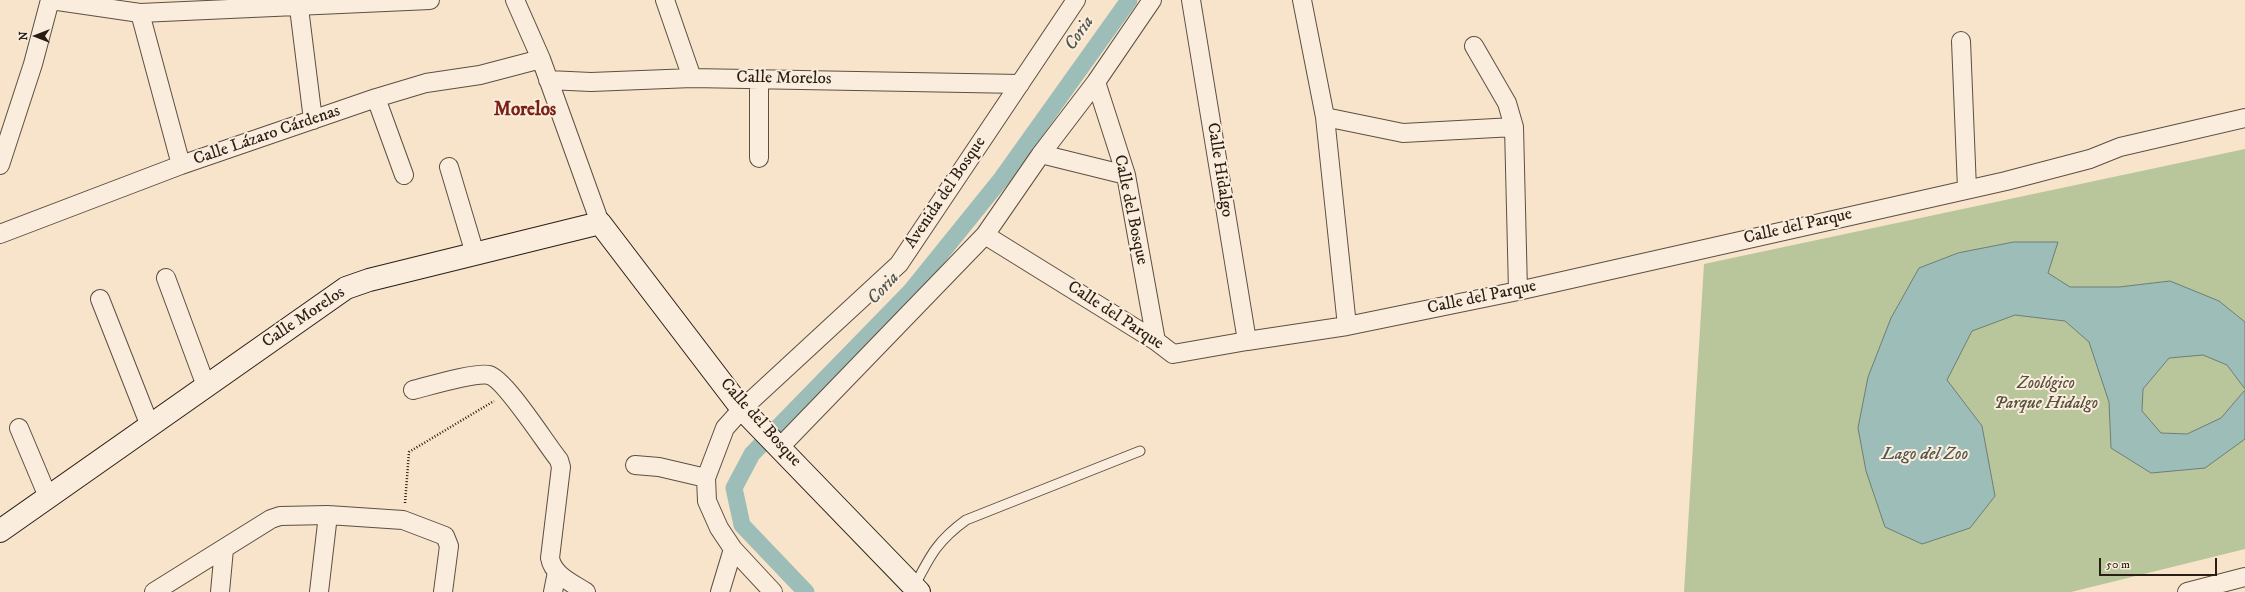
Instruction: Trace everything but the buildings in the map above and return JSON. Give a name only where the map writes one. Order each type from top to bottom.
[{"type":"street","points":[[0,165],[33,64],[50,0],[140,13],[299,3],[430,0]]},
{"type":"street","points":[[515,0],[541,60],[600,223]]},
{"type":"street","points":[[665,0],[692,78]]},
{"type":"street","name":"Avenida del Bosque","points":[[733,549],[719,528],[707,501],[706,478],[725,428],[742,409],[899,264],[1076,0]]},
{"type":"street","points":[[770,437],[985,235],[1040,154],[1096,82],[1152,0]]},
{"type":"street","name":"Calle Hidalgo","points":[[1191,0],[1247,341]]},
{"type":"street","points":[[1302,0],[1325,117],[1347,326]]},
{"type":"street","points":[[299,3],[313,120]]},
{"type":"street","points":[[140,13],[181,165]]},
{"type":"street","points":[[1961,41],[1967,189]]},
{"type":"street","points":[[1474,46],[1507,103],[1514,127],[1518,291]]},
{"type":"street","name":"Calle Lázaro Cárdenas","points":[[0,234],[181,165],[376,98],[426,83],[480,75],[541,60]]},
{"type":"street","name":"Calle Morelos","points":[[548,80],[591,82],[692,78],[1020,84]]},
{"type":"street","points":[[759,79],[759,158]]},
{"type":"street","name":"Calle del Bosque","points":[[1096,82],[1126,175],[1156,341]]},
{"type":"street","points":[[376,98],[404,175]]},
{"type":"street","points":[[1325,117],[1403,133],[1514,127]]},
{"type":"street","name":"Calle del Parque","points":[[985,235],[1156,341],[1173,354],[1347,326],[1518,291],[2006,181],[2090,159],[2120,147],[2245,118]]},
{"type":"street","points":[[1040,154],[1126,175]]},
{"type":"street","points":[[449,167],[475,254]]},
{"type":"street","name":"Calle Morelos","points":[[0,531],[346,288],[600,223]]},
{"type":"street","name":"Calle del Bosque","points":[[600,223],[742,409],[917,589]]},
{"type":"street","points":[[166,278],[206,386]]},
{"type":"street","points":[[100,299],[150,426]]},
{"type":"street","points":[[413,390],[481,374],[495,377],[508,392],[559,460],[560,467],[550,558],[551,566],[557,572],[586,592]]},
{"type":"street","points":[[19,428],[48,497]]},
{"type":"street","points":[[635,465],[659,467],[706,478]]},
{"type":"street","points":[[319,592],[328,515]]},
{"type":"street","points":[[154,592],[271,519],[280,516],[328,515],[403,520],[445,536],[449,546],[443,592]]},
{"type":"street","points":[[220,592],[224,548]]},
{"type":"street","points":[[720,592],[733,549]]},
{"type":"street","points":[[733,549],[773,592]]},
{"type":"street","points":[[553,592],[557,572]]},
{"type":"street","points":[[2187,592],[2216,588],[2245,577]]},
{"type":"lane","points":[[917,589],[931,553],[946,534],[966,520],[1140,450]]},
{"type":"path","points":[[403,520],[409,452],[508,392]]},
{"type":"green space","name":"Zoológico Parque Hidalgo","points":[[2245,149],[2245,549],[2071,592],[1684,592],[1704,264]]},
{"type":"water","name":"Lago del Zoo","points":[[2014,242],[2058,242],[2048,273],[2070,287],[2119,287],[2170,281],[2219,301],[2245,322],[2245,389],[2227,365],[2203,355],[2169,358],[2143,389],[2142,411],[2161,433],[2187,434],[2221,418],[2245,390],[2245,439],[2205,468],[2151,473],[2111,448],[2109,402],[2089,342],[2065,321],[2015,315],[1972,331],[1947,380],[1982,426],[1995,496],[1970,528],[1922,544],[1885,527],[1866,471],[1858,428],[1868,377],[1891,318],[1919,268],[1958,253]]},
{"type":"waterway","name":"Coria","points":[[806,592],[742,525],[734,488],[752,454],[910,292],[1002,178],[1129,0]]},
{"type":"district","name":"Morelos","points":[[525,111]]}]
